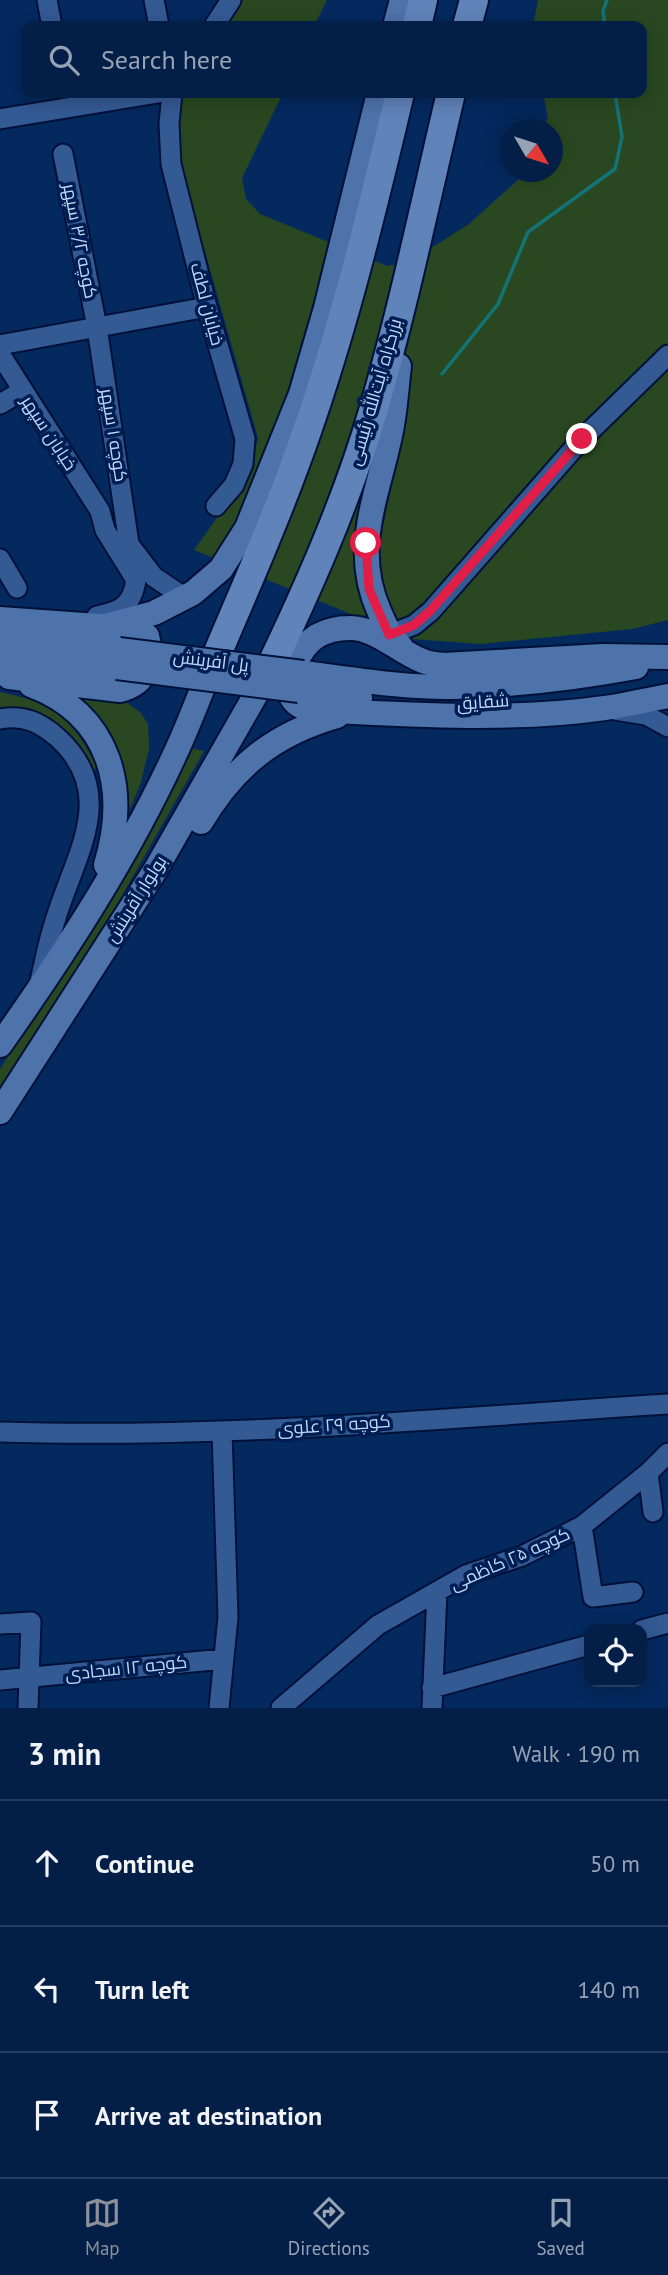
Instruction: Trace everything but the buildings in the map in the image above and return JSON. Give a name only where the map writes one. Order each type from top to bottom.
[{"type":"highway","points":[[418,21],[423,0]]},
{"type":"highway","points":[[468,21],[474,0]]},
{"type":"highway","points":[[210,671],[294,468],[337,339],[400,98]]},
{"type":"highway","name":"بزرگراه آیت‌الله رئیسی","points":[[264,680],[303,600],[374,410],[450,98]]},
{"type":"highway","points":[[398,313],[398,366]]},
{"type":"highway","points":[[301,394],[337,339]]},
{"type":"main road","points":[[396,21],[402,0]]},
{"type":"main road","points":[[101,626],[154,613],[184,597],[221,569],[247,528],[301,394],[326,308],[378,98]]},
{"type":"main road","points":[[398,366],[390,438],[373,501],[366,543],[369,589],[389,635],[406,653]]},
{"type":"main road","points":[[0,619],[138,630],[147,636],[150,647],[149,664],[141,679],[132,687],[120,690],[3,670]]},
{"type":"main road","points":[[668,659],[603,656],[444,665],[425,663],[369,632],[350,628],[316,637],[303,649],[290,683],[292,697],[299,706],[310,710],[351,712],[491,716],[603,708],[668,696]]},
{"type":"main road","points":[[0,639],[118,658]]},
{"type":"main road","points":[[3,670],[118,658]]},
{"type":"main road","name":"پل آفرینش","points":[[118,658],[301,682]]},
{"type":"main road","name":"شقایق","points":[[301,682],[453,687],[594,675],[668,659]]},
{"type":"main road","points":[[3,670],[72,707],[97,736],[107,757],[117,809],[113,842],[90,908]]},
{"type":"main road","name":"بولوار آفرینش","points":[[0,1045],[37,992],[133,835],[175,754],[210,671]]},
{"type":"main road","name":"بولوار آفرینش","points":[[0,1112],[156,869],[264,680]]},
{"type":"main road","name":"شقایق","points":[[301,682],[362,698],[452,705],[625,692],[668,683]]},
{"type":"main road","points":[[93,967],[134,925],[160,891],[207,812],[243,766],[284,736],[351,712]]},
{"type":"street","points":[[47,0],[51,21]]},
{"type":"street","points":[[154,0],[158,21]]},
{"type":"street","points":[[217,21],[231,0]]},
{"type":"street","points":[[0,119],[64,101],[100,98]]},
{"type":"street","name":"خیابان لطف","points":[[172,98],[169,124],[171,164],[207,307],[245,439],[243,464],[233,485],[216,506]]},
{"type":"street","name":"کوچه ۳/۲ سپهر","points":[[63,154],[97,327]]},
{"type":"street","points":[[0,345],[207,307]]},
{"type":"street","name":"کوچه ۱ سپهر","points":[[97,327],[129,544]]},
{"type":"street","name":"خیابان سپهر","points":[[0,354],[100,511],[105,530],[136,580],[133,596],[117,612],[59,624]]},
{"type":"street","points":[[389,635],[414,625],[430,611],[582,439],[668,355]]},
{"type":"street","points":[[0,404],[22,391]]},
{"type":"street","name":"خیابان سپهر","points":[[100,511],[115,523],[154,577],[184,597]]},
{"type":"street","points":[[0,559],[17,588]]},
{"type":"street","points":[[603,708],[646,715],[668,727]]},
{"type":"street","points":[[0,719],[30,719],[45,726],[62,741],[80,764],[90,799],[89,821],[83,846],[55,919],[37,992]]},
{"type":"street","name":"کوچه ۲۹ علوی","points":[[0,1432],[100,1435],[222,1432],[668,1404]]},
{"type":"street","points":[[219,1708],[228,1617],[222,1432]]},
{"type":"street","name":"کوچه ۲۵ کاظمی","points":[[281,1708],[378,1625],[466,1575],[522,1556],[582,1527],[648,1473],[668,1453]]},
{"type":"street","points":[[648,1473],[653,1512]]},
{"type":"street","points":[[582,1527],[593,1597],[633,1592]]},
{"type":"street","points":[[437,1592],[432,1698],[584,1647]]},
{"type":"street","points":[[0,1623],[31,1622],[28,1708]]},
{"type":"street","points":[[647,1629],[668,1623]]},
{"type":"street","name":"کوچه ۱۲ سجادی","points":[[0,1680],[224,1659]]},
{"type":"green space","points":[[243,0],[327,0],[316,21],[229,21]]},
{"type":"green space","points":[[538,0],[668,0],[668,620],[632,629],[481,644],[412,639],[194,550],[249,473],[258,438],[180,164],[180,98],[281,98],[242,178],[246,199],[260,214],[387,266],[409,262],[469,224],[515,182],[563,182],[563,119],[548,119],[544,98],[647,98],[647,21],[534,21]]},
{"type":"green space","points":[[0,692],[35,702],[61,716],[80,738],[98,769],[93,769],[62,728],[33,714],[0,709]]},
{"type":"green space","points":[[78,695],[116,695],[140,712],[148,724],[149,749],[141,782],[128,814],[126,777],[118,748],[102,722]]},
{"type":"green space","points":[[186,747],[204,751],[99,936],[0,1091],[0,1069],[94,924]]},
{"type":"waterway","points":[[604,21],[603,11],[607,0]]},
{"type":"waterway","points":[[442,374],[498,304],[528,232],[615,169],[622,137],[616,98]]},
{"type":"route","points":[[366,543],[369,589],[389,635],[414,625],[430,611],[582,439]]}]
